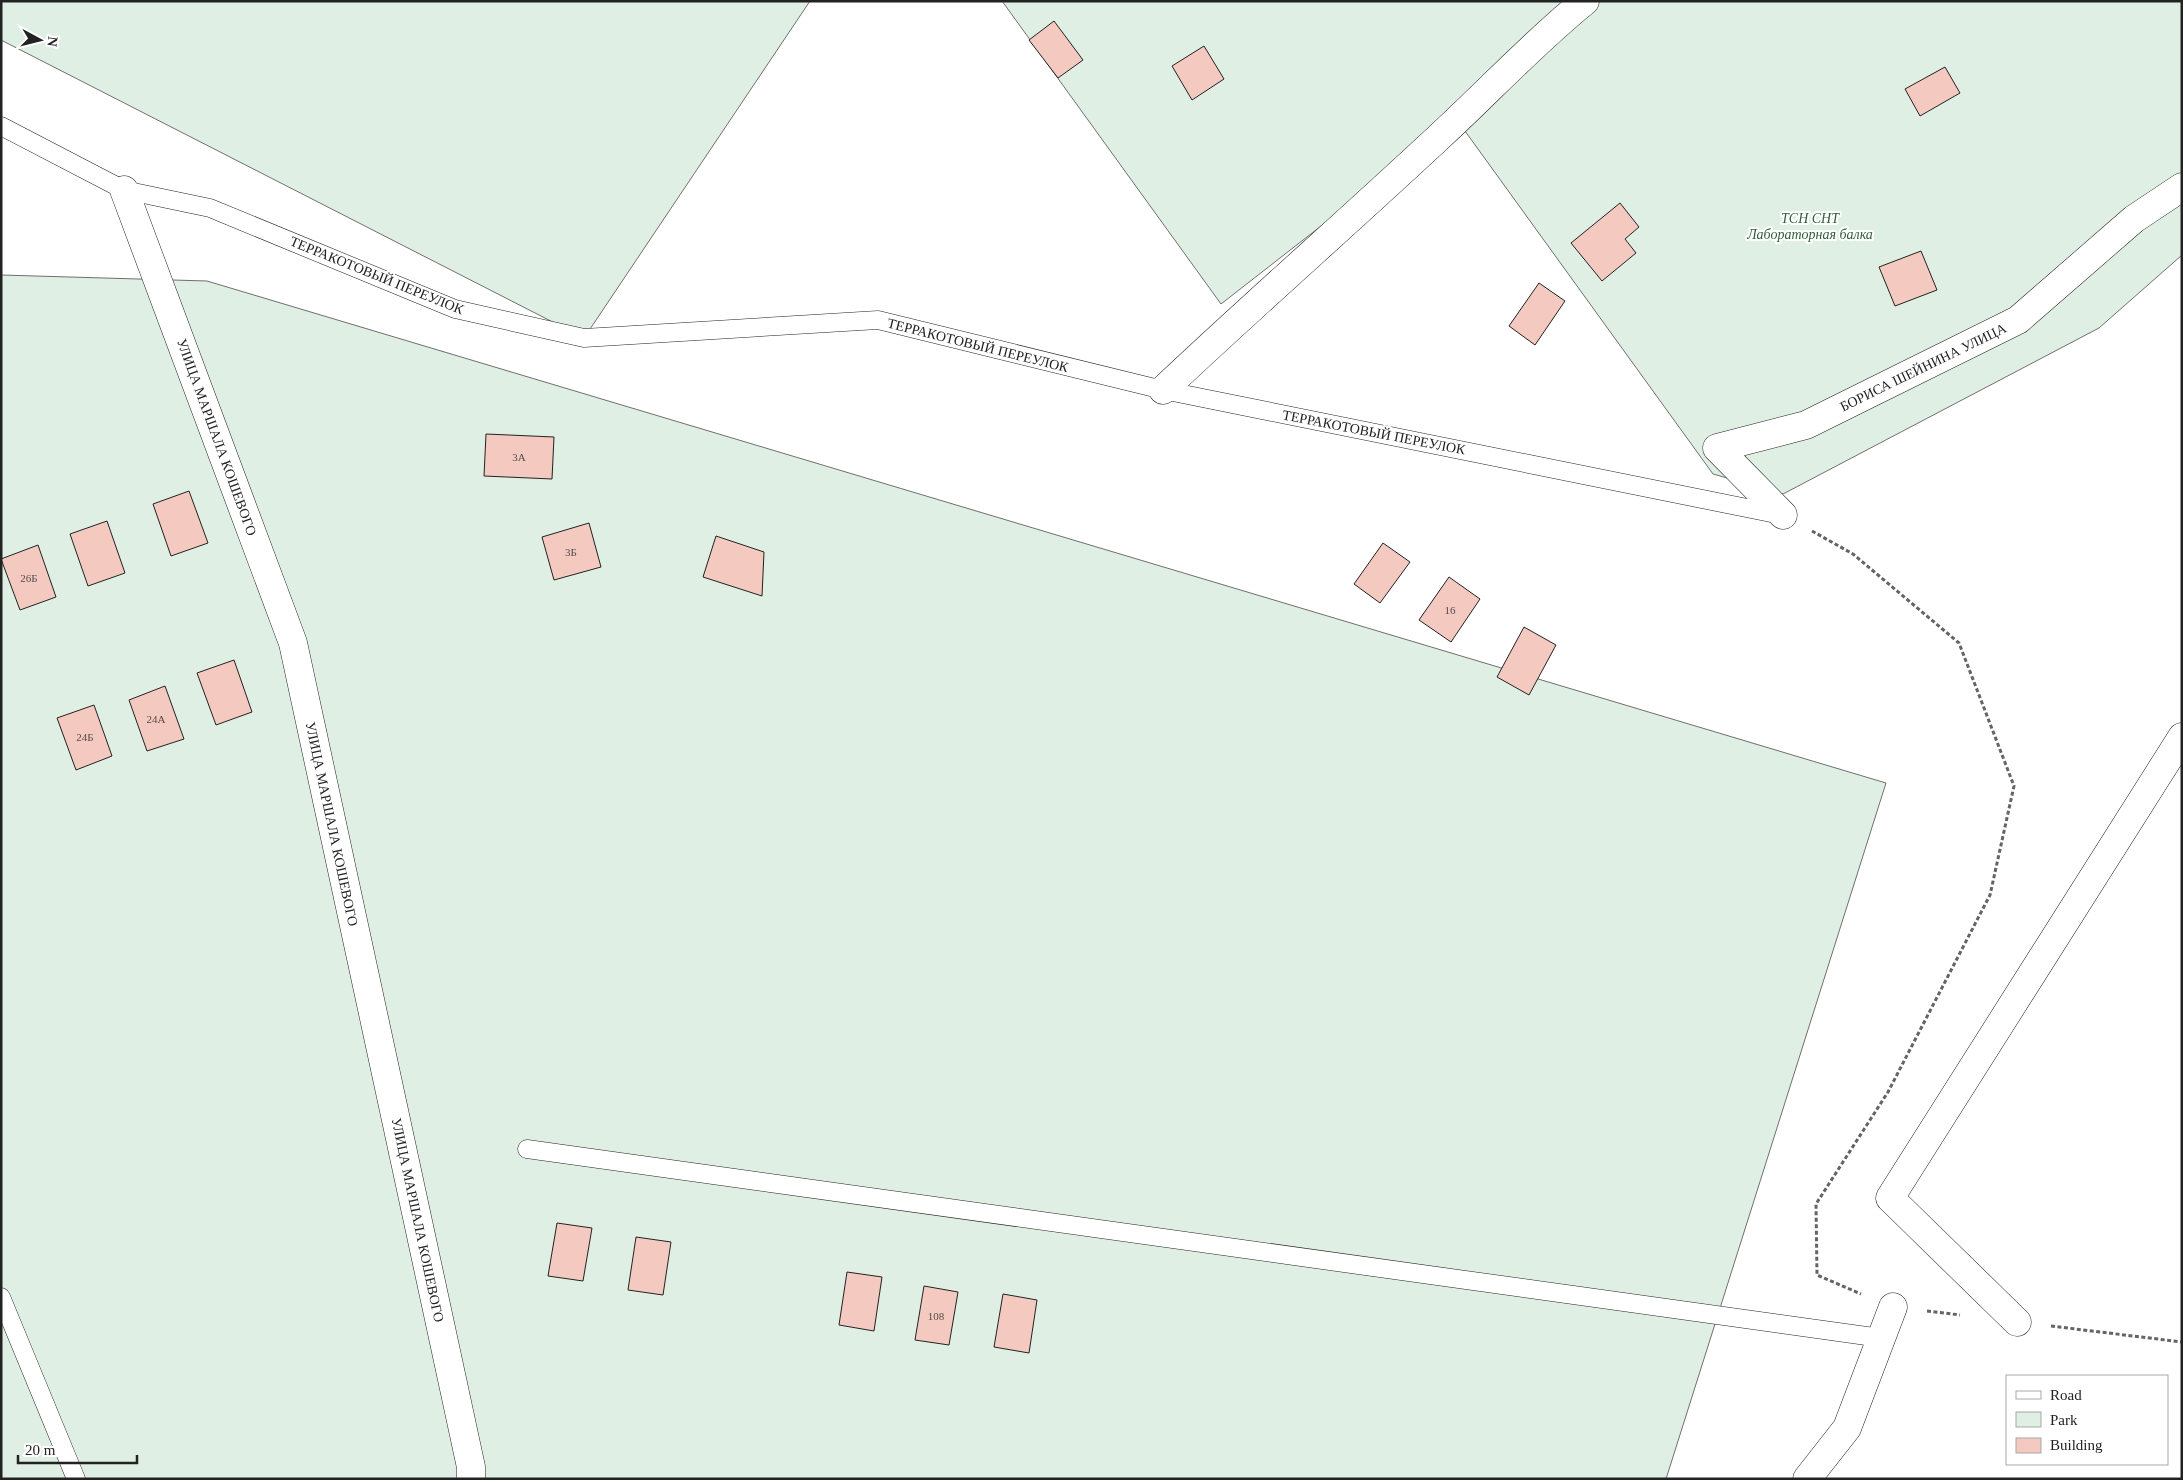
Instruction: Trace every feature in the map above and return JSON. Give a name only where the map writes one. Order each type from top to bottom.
[{"type":"street","points":[[1163,390],[1253,305],[1439,138],[1558,23],[1585,1]]},
{"type":"street","name":"БОРИСА ШЕЙНИНА УЛИЦА","points":[[1783,515],[1717,448],[1806,424],[2018,320],[2134,218],[2182,187]]},
{"type":"street","name":"УЛИЦА МАРШАЛА КОШЕВОГО","points":[[124,190],[293,643],[471,1467],[471,1479]]},
{"type":"street","points":[[2017,1322],[1890,1198],[2182,737]]},
{"type":"street","points":[[1807,1479],[1847,1428],[1892,1307]]},
{"type":"lane","name":"ТЕРРАКОТОВЫЙ ПЕРЕУЛОК","points":[[1,126],[124,190],[210,208],[456,309],[584,338],[878,320],[1163,390],[1783,515]]},
{"type":"lane","points":[[527,1149],[1881,1338]]},
{"type":"lane","points":[[1,1297],[76,1479]]},
{"type":"path","points":[[1783,515],[1853,554],[1959,643],[2014,786],[1990,895],[1888,1092],[1816,1204],[1817,1275],[1892,1307],[2182,1342]]},
{"type":"green space","points":[[1,1],[810,1],[584,338],[1,40]]},
{"type":"green space","name":"ТСН СНТ Лабораторная балка","points":[[1002,1],[2182,1],[2182,255],[2099,328],[1783,494],[1713,474],[1457,120],[1221,304]]},
{"type":"green space","points":[[1,275],[207,281],[1886,783],[1666,1479],[1,1479]]},
{"type":"building","points":[[1054,21],[1083,60],[1058,78],[1029,40]]},
{"type":"building","points":[[1204,46],[1224,79],[1192,100],[1172,66]]},
{"type":"building","points":[[1945,67],[1960,93],[1920,116],[1905,89]]},
{"type":"building","points":[[1620,203],[1639,227],[1625,239],[1636,253],[1602,281],[1571,243]]},
{"type":"building","points":[[1921,251],[1937,290],[1895,306],[1879,267]]},
{"type":"building","points":[[1539,283],[1565,301],[1535,345],[1509,326]]},
{"type":"building","points":[[486,434],[554,437],[552,479],[484,476]]},
{"type":"building","points":[[189,491],[208,543],[171,556],[153,504]]},
{"type":"building","points":[[107,521],[125,573],[88,586],[70,534]]},
{"type":"building","points":[[589,523],[601,567],[554,580],[542,537]]},
{"type":"building","points":[[716,536],[764,552],[762,596],[703,577]]},
{"type":"building","points":[[1383,543],[1410,562],[1380,603],[1354,584]]},
{"type":"building","points":[[38,545],[56,597],[20,610],[1,559]]},
{"type":"building","points":[[1449,577],[1480,599],[1451,642],[1419,620]]},
{"type":"building","points":[[1524,627],[1556,645],[1529,695],[1497,677]]},
{"type":"building","points":[[234,660],[252,712],[216,725],[197,673]]},
{"type":"building","points":[[165,686],[184,739],[147,751],[129,700]]},
{"type":"building","points":[[94,705],[112,756],[76,770],[57,718]]},
{"type":"building","points":[[557,1223],[592,1228],[583,1281],[548,1276]]},
{"type":"building","points":[[636,1237],[671,1242],[663,1295],[628,1290]]},
{"type":"building","points":[[847,1272],[882,1277],[874,1331],[839,1325]]},
{"type":"building","points":[[924,1286],[958,1292],[949,1345],[915,1340]]},
{"type":"building","points":[[1003,1294],[1037,1300],[1029,1353],[994,1347]]}]
